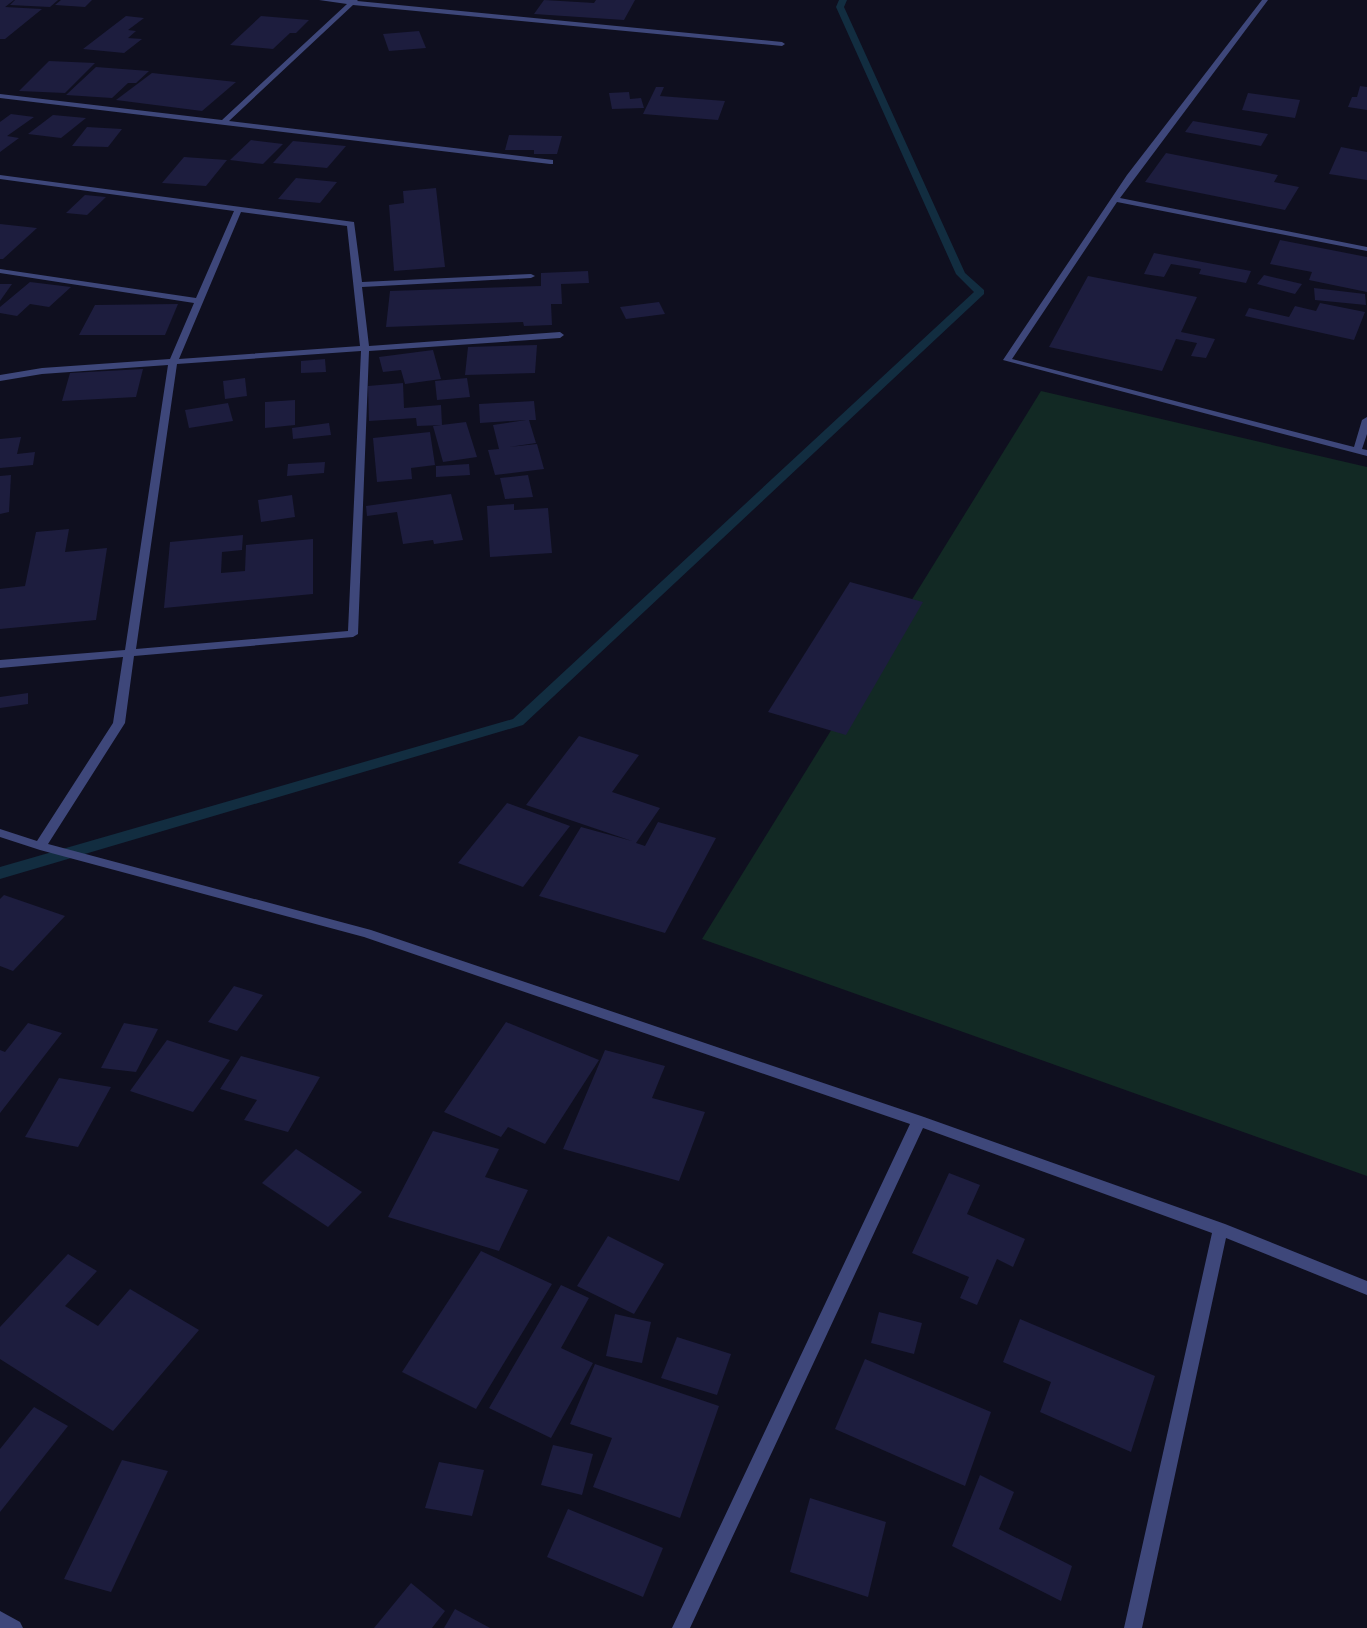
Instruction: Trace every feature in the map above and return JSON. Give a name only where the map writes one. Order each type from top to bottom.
[{"type":"street","points":[[321,0],[354,1],[782,44]]},
{"type":"street","points":[[1265,0],[1115,200],[1007,360],[1367,453]]},
{"type":"street","points":[[223,123],[354,1]]},
{"type":"street","points":[[0,96],[550,162]]},
{"type":"street","points":[[0,177],[351,224],[365,350],[353,634],[0,664]]},
{"type":"street","points":[[1115,200],[1367,249]]},
{"type":"street","points":[[40,846],[119,723],[173,363],[238,209]]},
{"type":"street","points":[[0,271],[199,301]]},
{"type":"street","points":[[358,285],[531,276]]},
{"type":"street","points":[[0,378],[42,371],[560,335]]},
{"type":"street","points":[[1357,451],[1367,420]]},
{"type":"street","points":[[0,833],[40,846],[366,933],[919,1121],[1220,1228],[1367,1288]]},
{"type":"street","points":[[681,1628],[919,1121]]},
{"type":"street","points":[[1133,1628],[1220,1228]]},
{"type":"street","points":[[0,1620],[14,1628]]},
{"type":"green space","points":[[1041,391],[1367,467],[1367,1176],[702,939]]},
{"type":"building","points":[[0,0],[14,0],[5,7],[42,9],[5,39],[0,39]]},
{"type":"building","points":[[15,0],[58,0],[50,7],[10,5]]},
{"type":"building","points":[[61,0],[92,0],[85,7],[55,5]]},
{"type":"building","points":[[544,0],[594,3],[596,0],[635,0],[624,20],[534,14]]},
{"type":"building","points":[[126,16],[144,18],[128,30],[136,31],[128,38],[142,39],[124,53],[83,49]]},
{"type":"building","points":[[261,16],[309,20],[296,33],[290,33],[273,49],[230,45]]},
{"type":"building","points":[[419,31],[426,48],[389,51],[383,34]]},
{"type":"building","points":[[49,61],[95,63],[65,93],[19,91]]},
{"type":"building","points":[[96,67],[149,71],[136,83],[128,83],[112,98],[66,95]]},
{"type":"building","points":[[152,73],[236,82],[202,111],[116,100]]},
{"type":"building","points":[[1360,86],[1367,87],[1367,110],[1348,107],[1352,97],[1357,97]]},
{"type":"building","points":[[656,87],[664,87],[660,96],[725,101],[718,120],[643,114]]},
{"type":"building","points":[[629,92],[630,99],[641,98],[644,108],[612,109],[609,93]]},
{"type":"building","points":[[1248,93],[1300,100],[1295,118],[1242,110]]},
{"type":"building","points":[[11,114],[34,117],[7,136],[19,138],[0,152],[0,122]]},
{"type":"building","points":[[53,115],[86,118],[61,138],[28,134]]},
{"type":"building","points":[[1193,121],[1268,134],[1261,146],[1185,132]]},
{"type":"building","points":[[87,127],[122,129],[108,147],[72,146]]},
{"type":"building","points":[[509,135],[562,136],[557,154],[534,154],[534,150],[505,150]]},
{"type":"building","points":[[251,140],[283,144],[263,164],[230,160]]},
{"type":"building","points":[[293,141],[346,146],[327,168],[273,163]]},
{"type":"building","points":[[1341,147],[1367,152],[1367,180],[1329,174]]},
{"type":"building","points":[[1166,153],[1278,175],[1274,182],[1299,187],[1285,210],[1145,182]]},
{"type":"building","points":[[184,157],[227,160],[206,186],[162,183]]},
{"type":"building","points":[[296,178],[337,182],[320,203],[278,199]]},
{"type":"building","points":[[436,188],[445,267],[394,271],[389,205],[404,203],[403,191]]},
{"type":"building","points":[[85,195],[106,197],[87,215],[66,213]]},
{"type":"building","points":[[0,224],[37,228],[3,259],[0,259]]},
{"type":"building","points":[[1280,240],[1367,257],[1367,292],[1309,280],[1312,272],[1270,264]]},
{"type":"building","points":[[1154,253],[1251,271],[1246,283],[1199,274],[1201,269],[1171,264],[1164,277],[1144,274]]},
{"type":"building","points":[[588,271],[589,283],[561,284],[562,304],[551,304],[552,325],[524,326],[523,322],[386,327],[390,291],[541,286],[541,273]]},
{"type":"building","points":[[1264,275],[1302,284],[1295,294],[1257,284]]},
{"type":"building","points":[[1088,276],[1197,297],[1181,332],[1215,339],[1206,358],[1191,356],[1197,343],[1176,339],[1162,371],[1049,347]]},
{"type":"building","points":[[30,282],[71,287],[49,307],[30,304],[17,316],[0,313],[0,307]]},
{"type":"building","points":[[0,284],[12,284],[0,301]]},
{"type":"building","points":[[1314,288],[1365,294],[1366,305],[1315,300]]},
{"type":"building","points":[[659,302],[665,314],[626,319],[620,307]]},
{"type":"building","points":[[1320,303],[1365,312],[1354,340],[1245,316],[1249,308],[1289,317],[1295,306],[1316,311]]},
{"type":"building","points":[[178,304],[165,335],[79,335],[95,305]]},
{"type":"building","points":[[537,345],[535,373],[465,375],[468,347]]},
{"type":"building","points":[[433,350],[441,379],[405,384],[401,370],[383,372],[379,357]]},
{"type":"building","points":[[325,359],[326,372],[301,373],[301,361]]},
{"type":"building","points":[[143,369],[136,397],[62,401],[70,373]]},
{"type":"building","points":[[245,378],[247,396],[225,399],[223,381]]},
{"type":"building","points":[[467,378],[470,397],[437,400],[435,381]]},
{"type":"building","points":[[403,383],[404,408],[441,405],[442,425],[417,426],[416,418],[369,421],[368,386]]},
{"type":"building","points":[[295,400],[295,425],[265,428],[265,402]]},
{"type":"building","points":[[534,401],[536,420],[529,420],[536,443],[509,447],[537,444],[544,469],[495,475],[488,450],[499,449],[493,425],[526,420],[480,423],[479,404]]},
{"type":"building","points":[[228,403],[233,421],[189,428],[185,410]]},
{"type":"building","points":[[466,422],[477,457],[443,462],[433,426]]},
{"type":"building","points":[[329,423],[331,435],[293,439],[292,428]]},
{"type":"building","points":[[430,432],[435,465],[411,468],[412,479],[377,482],[373,438]]},
{"type":"building","points":[[21,437],[17,454],[35,452],[33,465],[0,468],[0,439]]},
{"type":"building","points":[[325,462],[324,473],[287,476],[288,464]]},
{"type":"building","points":[[469,464],[470,475],[436,477],[436,466]]},
{"type":"building","points":[[11,475],[9,512],[0,514],[0,476]]},
{"type":"building","points":[[528,475],[533,497],[505,499],[500,478]]},
{"type":"building","points":[[451,494],[463,540],[434,544],[433,540],[403,544],[397,512],[367,516],[366,506]]},
{"type":"building","points":[[292,495],[295,517],[261,522],[258,500]]},
{"type":"building","points":[[514,504],[514,510],[548,508],[552,553],[490,557],[487,506]]},
{"type":"building","points":[[69,529],[65,552],[107,548],[96,620],[0,629],[0,589],[25,586],[36,532]]},
{"type":"building","points":[[243,535],[242,550],[222,552],[221,573],[245,571],[246,545],[313,539],[313,594],[164,608],[170,542]]},
{"type":"building","points":[[850,582],[923,602],[846,735],[768,712]]},
{"type":"building","points":[[28,693],[28,704],[0,708],[0,697]]},
{"type":"building","points":[[579,736],[639,755],[612,792],[660,808],[636,843],[645,846],[658,822],[716,838],[665,933],[539,896],[581,827],[632,841],[526,805]]},
{"type":"building","points":[[507,803],[570,826],[523,887],[458,863]]},
{"type":"building","points":[[4,895],[65,916],[13,971],[0,966],[0,899]]},
{"type":"building","points":[[234,986],[263,995],[237,1031],[208,1022]]},
{"type":"building","points":[[506,1022],[599,1060],[545,1144],[508,1127],[501,1137],[444,1112]]},
{"type":"building","points":[[28,1023],[62,1033],[0,1113],[0,1050],[5,1052]]},
{"type":"building","points":[[124,1023],[158,1029],[136,1072],[101,1068]]},
{"type":"building","points":[[167,1040],[230,1060],[193,1112],[130,1091]]},
{"type":"building","points":[[605,1050],[665,1066],[652,1098],[705,1112],[679,1181],[563,1149]]},
{"type":"building","points":[[241,1056],[320,1077],[288,1132],[244,1120],[257,1100],[220,1089]]},
{"type":"building","points":[[59,1078],[111,1087],[78,1147],[25,1137]]},
{"type":"building","points":[[433,1131],[499,1149],[485,1177],[528,1190],[499,1251],[388,1217]]},
{"type":"building","points":[[296,1149],[362,1192],[328,1227],[262,1183]]},
{"type":"building","points":[[949,1173],[980,1185],[967,1214],[1025,1239],[1013,1267],[997,1259],[977,1305],[960,1298],[969,1277],[912,1253]]},
{"type":"building","points":[[608,1236],[664,1264],[634,1314],[577,1286]]},
{"type":"building","points":[[481,1251],[552,1284],[476,1409],[402,1372]]},
{"type":"building","points":[[68,1254],[97,1271],[65,1306],[98,1326],[130,1289],[199,1330],[113,1431],[0,1359],[0,1327]]},
{"type":"building","points":[[561,1285],[589,1298],[561,1348],[593,1363],[551,1438],[489,1408]]},
{"type":"building","points":[[879,1312],[922,1323],[914,1354],[871,1343]]},
{"type":"building","points":[[615,1314],[651,1322],[642,1363],[606,1356]]},
{"type":"building","points":[[1020,1319],[1155,1376],[1131,1452],[1040,1412],[1051,1382],[1003,1362]]},
{"type":"building","points":[[677,1337],[731,1354],[717,1395],[661,1378]]},
{"type":"building","points":[[865,1359],[991,1412],[965,1486],[835,1429]]},
{"type":"building","points":[[595,1364],[719,1406],[680,1518],[593,1487],[612,1438],[570,1424]]},
{"type":"building","points":[[34,1407],[68,1426],[0,1512],[0,1449]]},
{"type":"building","points":[[553,1445],[593,1454],[582,1495],[541,1485]]},
{"type":"building","points":[[122,1460],[168,1471],[111,1592],[64,1579]]},
{"type":"building","points":[[439,1462],[484,1470],[472,1516],[425,1508]]},
{"type":"building","points":[[980,1475],[1014,1492],[999,1529],[1072,1566],[1061,1601],[952,1546]]},
{"type":"building","points":[[810,1498],[886,1522],[868,1597],[790,1572]]},
{"type":"building","points":[[568,1509],[663,1548],[643,1597],[547,1557]]},
{"type":"building","points":[[411,1583],[445,1611],[432,1628],[374,1628]]},
{"type":"building","points":[[455,1609],[490,1628],[444,1628]]},
{"type":"waterway","points":[[0,873],[518,722],[980,292],[961,274],[840,7],[843,0]]}]
